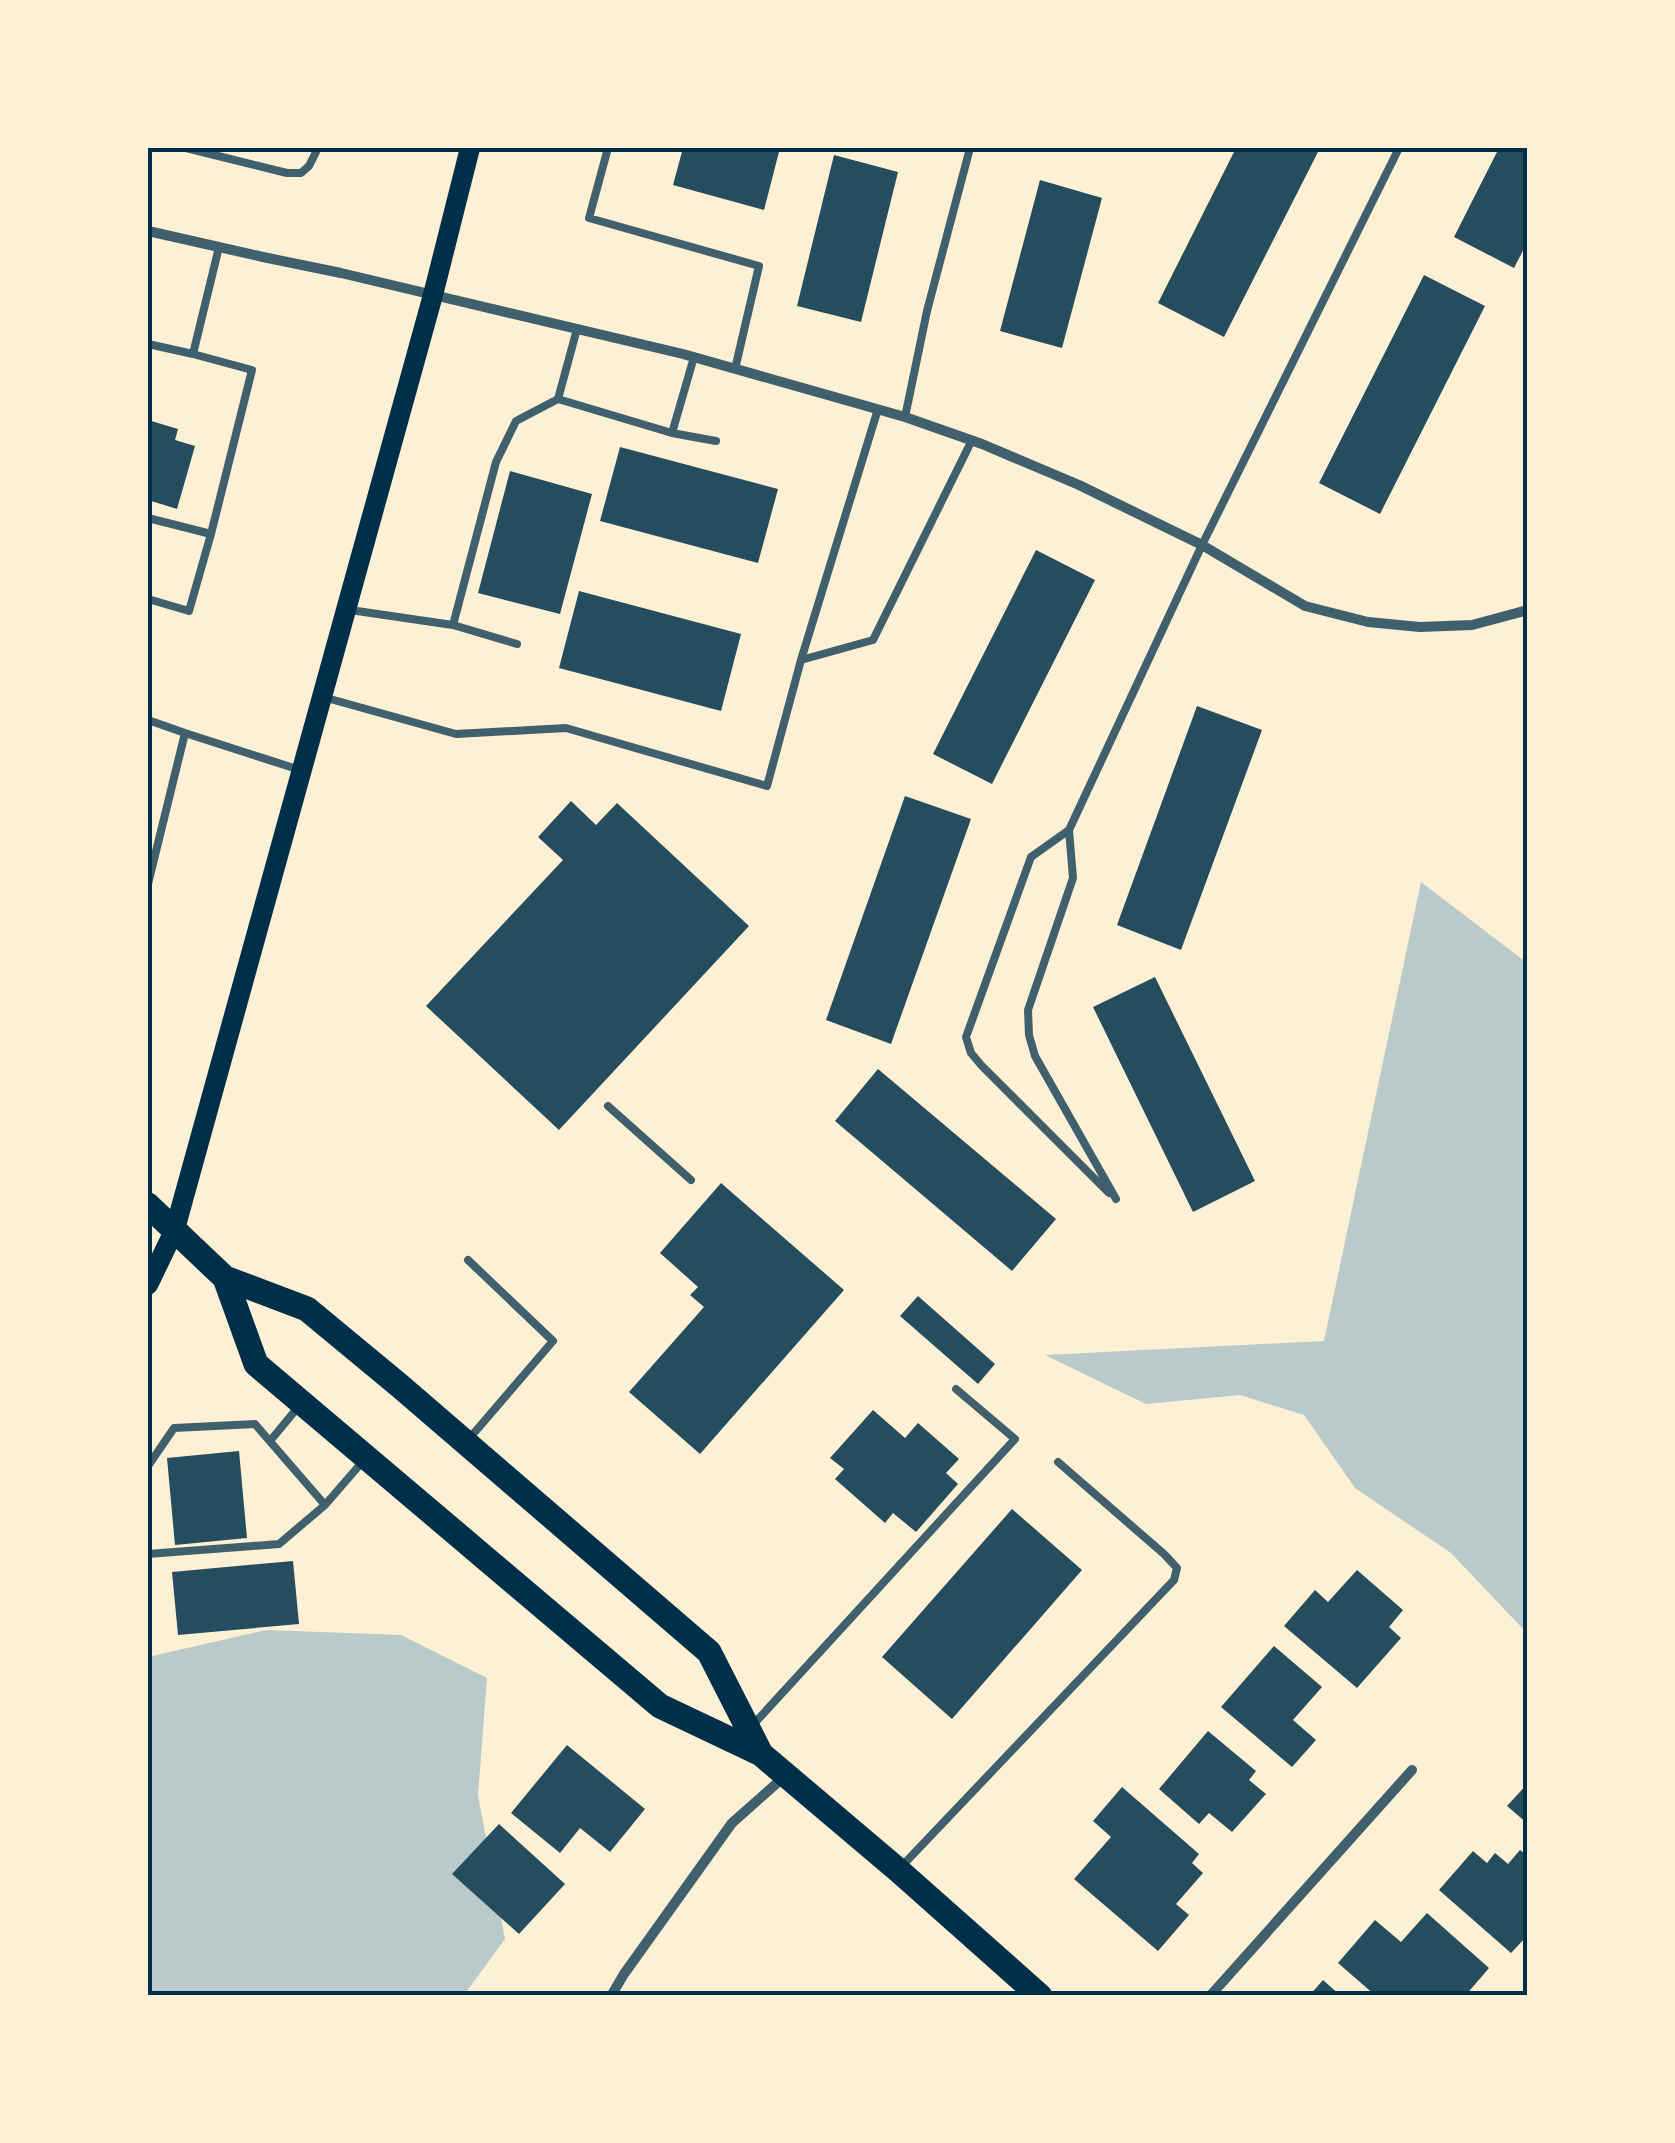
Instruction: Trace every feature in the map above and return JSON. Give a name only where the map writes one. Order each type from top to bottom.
[{"type":"main road","points":[[148,1285],[175,1229],[470,148]]},
{"type":"main road","points":[[148,1205],[225,1278],[308,1310],[709,1652],[754,1742],[786,1775],[1040,1996]]},
{"type":"main road","points":[[225,1278],[256,1364],[660,1706],[754,1742]]},
{"type":"street","points":[[148,230],[694,357],[905,417],[1032,463],[1202,544],[1305,606],[1368,622],[1420,627],[1472,625],[1528,610]]},
{"type":"street","points":[[1210,1996],[1412,1770]]},
{"type":"street","points":[[611,1996],[732,1823],[786,1775]]},
{"type":"lane","points":[[186,148],[286,173],[302,173],[318,148]]},
{"type":"lane","points":[[608,148],[589,218],[759,266],[735,369]]},
{"type":"lane","points":[[905,417],[926,311],[970,148]]},
{"type":"lane","points":[[1069,830],[1031,856],[966,1037],[970,1054],[1116,1199],[1036,1056],[1029,1035],[1028,1010],[1073,878],[1069,830],[1202,544],[1399,148]]},
{"type":"lane","points":[[194,354],[219,246]]},
{"type":"lane","points":[[558,399],[577,329]]},
{"type":"lane","points":[[148,344],[252,370],[189,611],[148,599]]},
{"type":"lane","points":[[672,433],[694,357]]},
{"type":"lane","points":[[453,625],[496,462],[516,421],[558,399],[672,433],[716,441]]},
{"type":"lane","points":[[322,697],[456,734],[566,728],[767,786],[878,409]]},
{"type":"lane","points":[[802,660],[873,640],[972,440]]},
{"type":"lane","points":[[148,518],[211,534]]},
{"type":"lane","points":[[346,610],[453,625],[517,644]]},
{"type":"lane","points":[[148,720],[302,770]]},
{"type":"lane","points":[[148,884],[185,733]]},
{"type":"lane","points":[[608,1106],[691,1180]]},
{"type":"lane","points":[[466,1443],[553,1342],[468,1260]]},
{"type":"lane","points":[[754,1742],[1015,1440],[956,1389]]},
{"type":"lane","points":[[270,1441],[302,1403]]},
{"type":"lane","points":[[149,1462],[174,1428],[255,1424],[324,1505]]},
{"type":"lane","points":[[148,1554],[279,1544],[324,1505],[366,1458]]},
{"type":"lane","points":[[898,1870],[1174,1580],[1177,1568],[1164,1554],[1058,1462]]},
{"type":"shaded area","points":[[1421,882],[1527,963],[1527,1633],[1451,1553],[1355,1488],[1304,1415],[1240,1395],[1146,1404],[1045,1355],[1324,1341]]},
{"type":"shaded area","points":[[266,1630],[401,1635],[487,1678],[478,1795],[505,1939],[464,1995],[148,1995],[148,1657]]},
{"type":"building","points":[[683,148],[780,148],[764,210],[673,185]]},
{"type":"building","points":[[1236,148],[1320,148],[1224,337],[1158,303]]},
{"type":"building","points":[[1499,148],[1528,148],[1528,241],[1514,268],[1454,237]]},
{"type":"building","points":[[834,155],[898,172],[861,322],[797,306]]},
{"type":"building","points":[[1040,180],[1102,198],[1062,348],[1000,331]]},
{"type":"building","points":[[1424,275],[1485,306],[1380,514],[1319,483]]},
{"type":"building","points":[[148,420],[178,429],[175,440],[195,446],[177,509],[148,500]]},
{"type":"building","points":[[620,447],[778,489],[758,563],[600,521]]},
{"type":"building","points":[[510,471],[592,494],[560,614],[478,593]]},
{"type":"building","points":[[1036,550],[1095,580],[992,784],[933,754]]},
{"type":"building","points":[[579,591],[741,634],[721,711],[559,668]]},
{"type":"building","points":[[1197,706],[1262,730],[1181,950],[1117,925]]},
{"type":"building","points":[[905,796],[971,819],[891,1044],[826,1020]]},
{"type":"building","points":[[571,801],[596,825],[617,803],[749,926],[559,1130],[426,1006],[563,860],[538,837]]},
{"type":"building","points":[[1155,977],[1255,1181],[1193,1212],[1093,1007]]},
{"type":"building","points":[[878,1069],[1056,1219],[1012,1271],[835,1121]]},
{"type":"building","points":[[721,1183],[844,1290],[700,1454],[629,1392],[704,1307],[690,1295],[698,1287],[660,1253]]},
{"type":"building","points":[[918,1296],[995,1364],[978,1384],[900,1316]]},
{"type":"building","points":[[873,1410],[905,1438],[918,1423],[959,1459],[946,1473],[958,1484],[916,1532],[893,1513],[885,1523],[835,1479],[844,1469],[830,1458]]},
{"type":"building","points":[[239,1451],[247,1538],[175,1545],[167,1458]]},
{"type":"building","points":[[1012,1509],[1082,1570],[952,1719],[882,1657]]},
{"type":"building","points":[[293,1561],[299,1624],[178,1635],[172,1572]]},
{"type":"building","points":[[1357,1570],[1403,1610],[1389,1627],[1401,1638],[1357,1688],[1284,1626],[1315,1590],[1328,1602]]},
{"type":"building","points":[[1274,1646],[1322,1687],[1293,1720],[1316,1740],[1292,1767],[1221,1707]]},
{"type":"building","points":[[1208,1731],[1256,1771],[1249,1780],[1266,1794],[1232,1832],[1209,1813],[1199,1824],[1159,1789]]},
{"type":"building","points":[[567,1745],[645,1809],[610,1852],[580,1828],[560,1853],[511,1813]]},
{"type":"building","points":[[1528,1783],[1528,1824],[1507,1806]]},
{"type":"building","points":[[1122,1787],[1199,1854],[1192,1863],[1203,1873],[1176,1904],[1189,1915],[1158,1951],[1074,1879],[1111,1837],[1093,1821]]},
{"type":"building","points":[[499,1824],[565,1884],[519,1934],[452,1874]]},
{"type":"building","points":[[1520,1850],[1528,1856],[1528,1935],[1511,1953],[1439,1890],[1473,1851],[1487,1863],[1495,1853],[1508,1864]]},
{"type":"building","points":[[1427,1913],[1489,1968],[1465,1996],[1376,1996],[1338,1963],[1375,1920],[1401,1942]]},
{"type":"building","points":[[1323,1980],[1341,1996],[1309,1996]]}]
